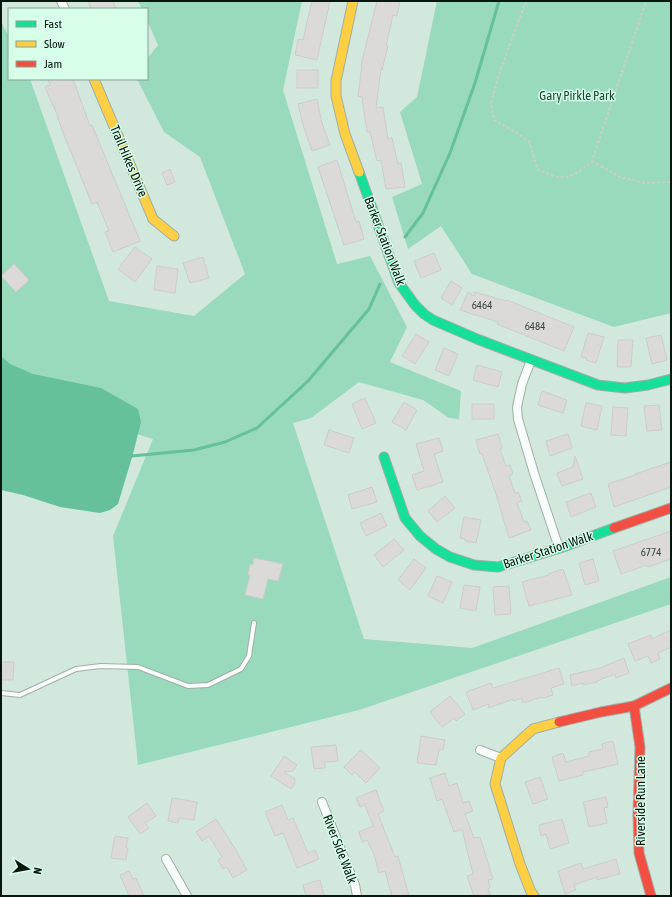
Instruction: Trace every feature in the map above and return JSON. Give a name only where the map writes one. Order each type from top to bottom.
[{"type":"street","name":"Barker Station Walk","points":[[353,1],[336,81],[336,96],[345,134],[399,283],[415,304],[424,314],[433,320],[477,339],[598,385],[625,388],[648,386],[671,379]]},
{"type":"street","name":"Trail Hikes Drive","points":[[94,80],[154,219],[174,236]]},
{"type":"street","points":[[531,360],[522,384],[517,407],[518,419],[559,548]]},
{"type":"street","name":"Barker Station Walk","points":[[384,457],[405,518],[420,536],[436,549],[450,557],[474,565],[498,567],[559,548],[671,508]]},
{"type":"street","points":[[534,896],[530,892],[520,864],[495,784],[501,758],[533,729],[601,712],[634,706],[671,688]]},
{"type":"street","name":"Riverside Run Lane","points":[[634,706],[640,747],[638,815],[639,853],[651,896]]},
{"type":"street","points":[[480,750],[501,758]]},
{"type":"street","name":"River Side Walk","points":[[322,802],[355,884],[357,896]]},
{"type":"street","points":[[166,859],[188,896]]},
{"type":"lane","points":[[1,693],[20,695],[76,669],[101,666],[138,667],[188,686],[208,685],[241,669],[249,656],[254,623]]},
{"type":"path","points":[[526,1],[499,74],[491,103],[494,120],[519,134],[530,143],[537,169],[554,177],[566,178],[579,172],[592,161],[646,1]]},
{"type":"path","points":[[592,161],[620,177],[645,183],[671,182]]},
{"type":"green space","points":[[138,1],[302,1],[283,90],[337,264],[370,256],[407,327],[390,362],[461,391],[459,419],[449,418],[423,400],[359,382],[311,418],[293,423],[364,639],[472,648],[671,577],[671,604],[359,710],[138,765],[113,536],[153,439],[14,397],[1,376],[1,22],[8,35],[8,80],[30,80],[109,301],[194,316],[245,274],[200,157],[164,132],[138,80],[148,80],[148,58],[158,45],[148,22],[148,8],[142,8]]},
{"type":"green space","name":"Gary Pirkle Park","points":[[437,1],[671,1],[671,313],[614,327],[472,274],[441,226],[408,249],[392,197],[422,184],[400,112],[417,97]]},
{"type":"shaded area","points":[[1,356],[10,364],[33,374],[101,388],[138,409],[141,422],[133,454],[118,504],[110,510],[100,513],[60,507],[23,495],[1,490]]},
{"type":"building","points":[[88,1],[113,1],[116,8],[91,8]]},
{"type":"building","points":[[312,1],[330,1],[317,60],[295,55],[298,39],[303,40]]},
{"type":"building","points":[[377,1],[400,1],[397,16],[393,15],[386,46],[388,46],[382,70],[381,69],[376,108],[383,107],[388,139],[392,138],[398,164],[401,163],[405,187],[386,189],[381,160],[377,161],[370,132],[367,132],[362,97],[358,96],[361,65]]},
{"type":"building","points":[[297,70],[318,70],[318,88],[297,88]]},
{"type":"building","points":[[48,80],[73,80],[90,126],[92,125],[140,241],[113,252],[105,232],[109,231],[97,202],[92,204],[62,130],[54,106],[45,87],[50,85]]},
{"type":"building","points":[[317,99],[322,123],[330,145],[312,151],[298,104]]},
{"type":"building","points":[[337,160],[356,222],[359,221],[364,239],[344,245],[318,167]]},
{"type":"building","points":[[170,169],[175,182],[167,185],[162,173]]},
{"type":"building","points":[[135,247],[152,259],[135,282],[118,269]]},
{"type":"building","points":[[434,253],[441,270],[421,278],[414,261]]},
{"type":"building","points":[[203,257],[209,278],[190,283],[183,263]]},
{"type":"building","points":[[14,264],[29,280],[16,292],[1,276]]},
{"type":"building","points":[[157,266],[178,269],[175,293],[154,290]]},
{"type":"building","points":[[451,281],[462,288],[452,305],[441,298]]},
{"type":"building","points":[[468,292],[474,296],[475,292],[506,301],[507,300],[574,327],[564,351],[497,324],[498,322],[460,310]]},
{"type":"building","points":[[588,333],[604,337],[596,363],[581,357]]},
{"type":"building","points":[[416,334],[429,342],[415,364],[402,356]]},
{"type":"building","points":[[661,335],[667,360],[652,364],[646,338]]},
{"type":"building","points":[[618,340],[633,340],[631,367],[617,367]]},
{"type":"building","points":[[444,348],[458,354],[449,376],[435,370]]},
{"type":"building","points":[[477,365],[502,372],[498,387],[473,380]]},
{"type":"building","points":[[542,391],[567,400],[563,413],[538,405]]},
{"type":"building","points":[[365,398],[376,423],[362,429],[352,404]]},
{"type":"building","points":[[404,402],[417,410],[406,430],[392,422]]},
{"type":"building","points":[[586,403],[602,406],[597,430],[581,426]]},
{"type":"building","points":[[472,404],[494,404],[494,419],[472,419]]},
{"type":"building","points":[[659,405],[662,430],[647,431],[644,406]]},
{"type":"building","points":[[613,407],[628,408],[626,436],[611,435]]},
{"type":"building","points":[[329,430],[354,438],[349,453],[324,445]]},
{"type":"building","points":[[498,434],[502,448],[500,449],[506,466],[510,465],[513,474],[509,476],[515,493],[518,492],[522,501],[517,503],[524,522],[527,521],[531,530],[509,538],[496,494],[476,440]]},
{"type":"building","points":[[568,434],[572,448],[550,456],[546,441]]},
{"type":"building","points":[[439,438],[443,451],[434,454],[443,482],[417,490],[412,475],[424,471],[416,444]]},
{"type":"building","points":[[575,456],[583,479],[562,486],[557,473],[573,467]]},
{"type":"building","points":[[671,462],[671,487],[614,507],[608,484]]},
{"type":"building","points":[[372,487],[377,502],[352,509],[348,495]]},
{"type":"building","points":[[591,493],[596,507],[571,517],[566,502]]},
{"type":"building","points":[[445,496],[455,508],[437,522],[428,511]]},
{"type":"building","points":[[381,513],[387,526],[366,536],[360,523]]},
{"type":"building","points":[[464,517],[481,520],[476,543],[465,541],[465,539],[460,538]]},
{"type":"building","points":[[671,531],[671,559],[621,574],[613,551]]},
{"type":"building","points":[[394,539],[404,550],[383,567],[374,555]]},
{"type":"building","points":[[254,558],[283,564],[278,581],[268,579],[263,599],[245,595],[250,575],[248,575],[250,564],[253,565]]},
{"type":"building","points":[[414,559],[426,568],[410,590],[398,580]]},
{"type":"building","points":[[593,559],[599,581],[585,585],[579,563]]},
{"type":"building","points":[[563,569],[572,595],[529,606],[522,582],[549,575],[548,574]]},
{"type":"building","points":[[437,576],[452,582],[443,603],[428,596]]},
{"type":"building","points":[[464,585],[480,587],[476,611],[460,608]]},
{"type":"building","points":[[509,586],[511,614],[495,615],[493,587]]},
{"type":"building","points":[[671,630],[671,647],[658,653],[660,659],[651,663],[648,656],[635,661],[628,644],[651,635],[652,639]]},
{"type":"building","points":[[624,658],[629,673],[616,678],[615,674],[597,682],[583,685],[583,683],[572,686],[570,675],[600,668]]},
{"type":"building","points":[[1,662],[14,662],[13,680],[1,680]]},
{"type":"building","points":[[559,668],[564,684],[551,688],[553,695],[543,698],[542,697],[523,703],[522,698],[513,701],[513,699],[489,708],[488,704],[473,710],[466,692],[491,683],[493,688]]},
{"type":"building","points":[[450,696],[465,714],[456,721],[454,718],[442,727],[430,712]]},
{"type":"building","points":[[421,736],[445,740],[443,750],[439,750],[436,765],[417,763]]},
{"type":"building","points":[[613,741],[618,764],[583,772],[583,775],[559,781],[552,757],[563,753],[566,762],[589,756],[589,752],[603,749],[602,744]]},
{"type":"building","points":[[336,745],[338,761],[325,762],[325,768],[314,769],[311,747]]},
{"type":"building","points":[[361,750],[380,768],[366,783],[355,772],[352,775],[344,767]]},
{"type":"building","points":[[284,756],[297,765],[293,771],[284,772],[295,779],[295,783],[291,789],[271,776]]},
{"type":"building","points":[[445,773],[449,786],[457,783],[463,803],[469,801],[473,811],[465,814],[474,838],[480,837],[493,879],[488,880],[490,888],[488,889],[490,894],[474,896],[467,876],[473,874],[462,829],[454,832],[442,799],[437,801],[430,778]]},
{"type":"building","points":[[540,777],[548,799],[533,804],[525,782]]},
{"type":"building","points":[[376,790],[384,811],[378,814],[395,857],[398,856],[409,896],[392,896],[385,871],[379,873],[374,854],[367,840],[362,842],[359,832],[373,826],[365,805],[360,807],[356,798]]},
{"type":"building","points":[[606,797],[608,807],[604,808],[607,823],[589,827],[583,802]]},
{"type":"building","points":[[172,798],[197,802],[194,820],[179,818],[178,823],[168,821]]},
{"type":"building","points":[[147,803],[156,816],[145,823],[149,828],[140,834],[128,817]]},
{"type":"building","points":[[282,805],[288,820],[293,818],[308,853],[315,850],[319,859],[297,868],[283,833],[275,836],[265,812]]},
{"type":"building","points":[[216,819],[247,870],[233,878],[227,867],[223,869],[218,860],[222,857],[209,836],[202,841],[196,832]]},
{"type":"building","points":[[562,819],[569,843],[550,849],[546,834],[541,836],[539,825]]},
{"type":"building","points":[[115,836],[128,838],[126,860],[111,858]]},
{"type":"building","points":[[616,859],[620,874],[597,880],[597,877],[574,885],[576,890],[565,894],[558,871],[581,863],[583,869]]},
{"type":"building","points":[[129,871],[133,879],[136,878],[144,896],[129,896],[120,875]]},
{"type":"building","points":[[320,880],[324,896],[306,896],[303,885]]},
{"type":"waterway","points":[[405,237],[423,213],[450,153],[475,83],[499,1]]},
{"type":"waterway","points":[[132,456],[194,450],[225,442],[257,428],[308,381],[369,309],[380,284]]},
{"type":"traffic: fast","points":[[359,172],[399,283],[415,305],[433,320],[477,339],[598,385],[625,388],[648,385],[671,379]]},
{"type":"traffic: fast","points":[[384,457],[405,518],[420,536],[436,549],[450,557],[474,565],[498,567],[563,547],[614,528]]},
{"type":"traffic: slow","points":[[353,1],[336,81],[336,96],[345,134],[359,172]]},
{"type":"traffic: slow","points":[[94,80],[153,219],[174,236]]},
{"type":"traffic: slow","points":[[534,896],[520,864],[495,784],[501,758],[533,729],[559,722]]},
{"type":"traffic: jam","points":[[614,528],[671,508]]},
{"type":"traffic: jam","points":[[559,722],[634,706],[671,688]]},
{"type":"traffic: jam","points":[[634,706],[640,747],[638,815],[639,853],[651,896]]}]
